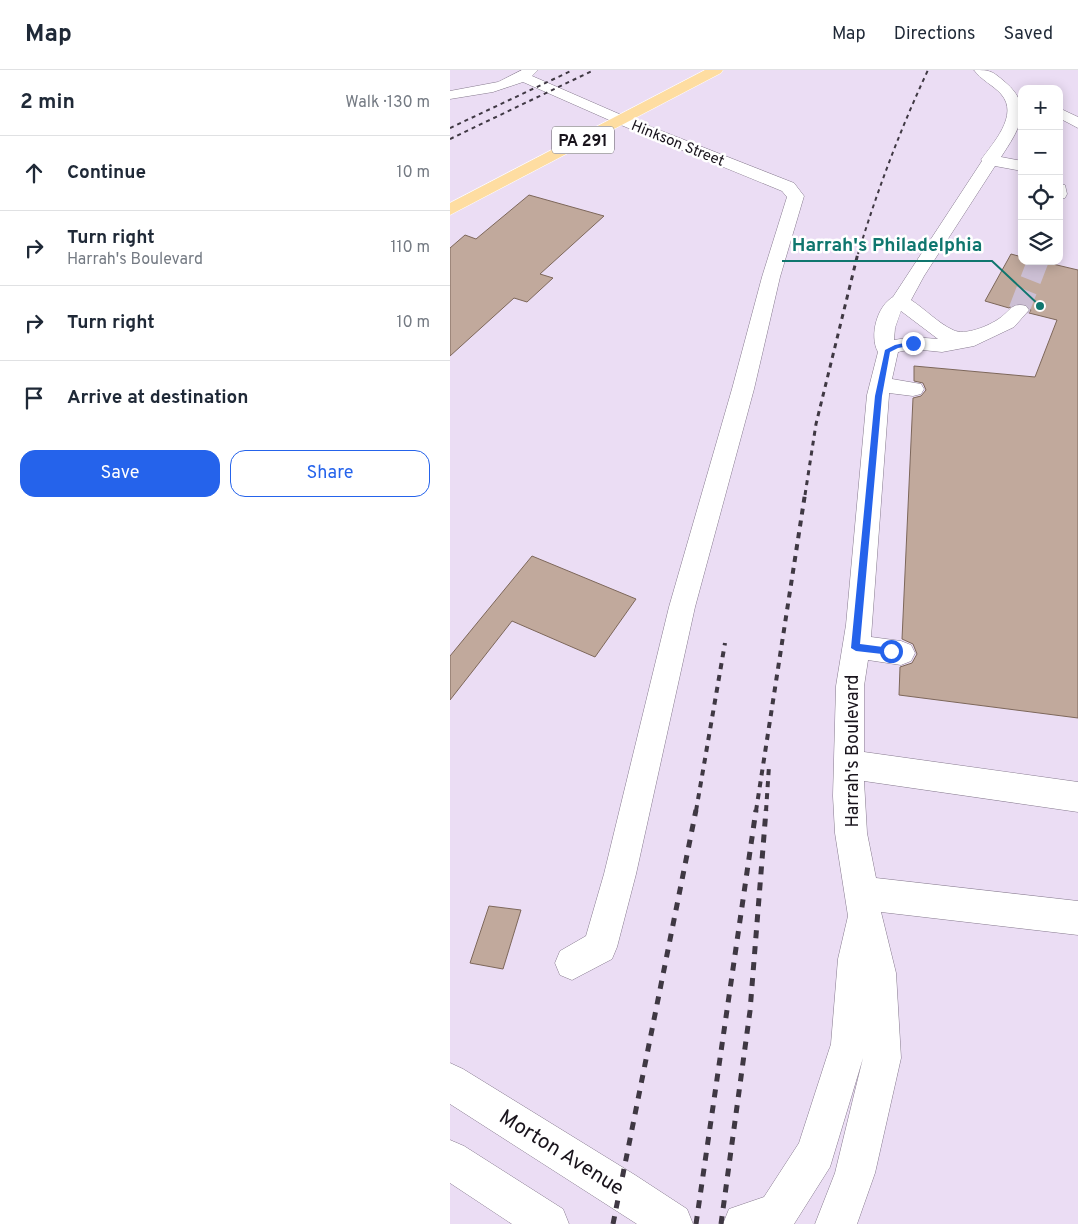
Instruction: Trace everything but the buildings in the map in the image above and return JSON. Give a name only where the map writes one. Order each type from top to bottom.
[{"type":"main road","name":"PA 291","points":[[450,210],[716,70]]},
{"type":"street","points":[[967,341],[946,335],[901,302],[915,276],[989,160],[1008,134],[1015,115],[1015,105],[1006,90],[981,70]]},
{"type":"street","name":"Hinkson Street","points":[[527,74],[621,120],[788,187],[796,196],[770,277],[743,389],[682,607],[620,874],[600,947],[572,964]]},
{"type":"street","points":[[450,109],[527,74]]},
{"type":"street","points":[[450,95],[492,89]]},
{"type":"street","points":[[1063,114],[1078,123]]},
{"type":"street","points":[[989,160],[1018,165]]},
{"type":"street","name":"Harrah's Boulevard","points":[[836,1224],[855,1173],[882,1058],[878,973],[851,833],[849,764],[850,686],[856,648],[880,385],[892,349],[909,314],[901,302]]},
{"type":"street","points":[[892,349],[913,343],[942,346],[967,341],[1007,324],[1019,310]]},
{"type":"street","points":[[880,385],[914,389]]},
{"type":"street","points":[[856,648],[901,653]]},
{"type":"street","points":[[849,764],[1078,797]]},
{"type":"street","points":[[863,902],[1078,918]]},
{"type":"street","name":"Harrah's Boulevard","points":[[744,1224],[777,1213],[816,1153],[848,1044],[855,959],[863,902]]},
{"type":"street","name":"Morton Avenue","points":[[450,1082],[621,1188],[672,1224]]},
{"type":"street","points":[[450,1160],[548,1224]]},
{"type":"tunnel","points":[[1019,310],[1036,265]]},
{"type":"railway","points":[[450,128],[573,70]]},
{"type":"railway","points":[[450,139],[594,70]]},
{"type":"railway","points":[[858,254],[890,161],[928,70]]},
{"type":"railway","points":[[805,495],[816,424],[858,253]]},
{"type":"railway","points":[[756,811],[805,494]]},
{"type":"railway","points":[[696,811],[725,643]]},
{"type":"railway","points":[[766,811],[769,766]]},
{"type":"railway","points":[[613,1224],[696,810]]},
{"type":"railway","points":[[696,1224],[756,810]]},
{"type":"railway","points":[[721,1224],[750,1011],[766,810]]},
{"type":"place","name":"Harrah's Philadelphia","points":[[1040,306]]},
{"type":"route","points":[[891,651],[856,648],[878,396],[888,352],[897,346],[913,343]]}]
